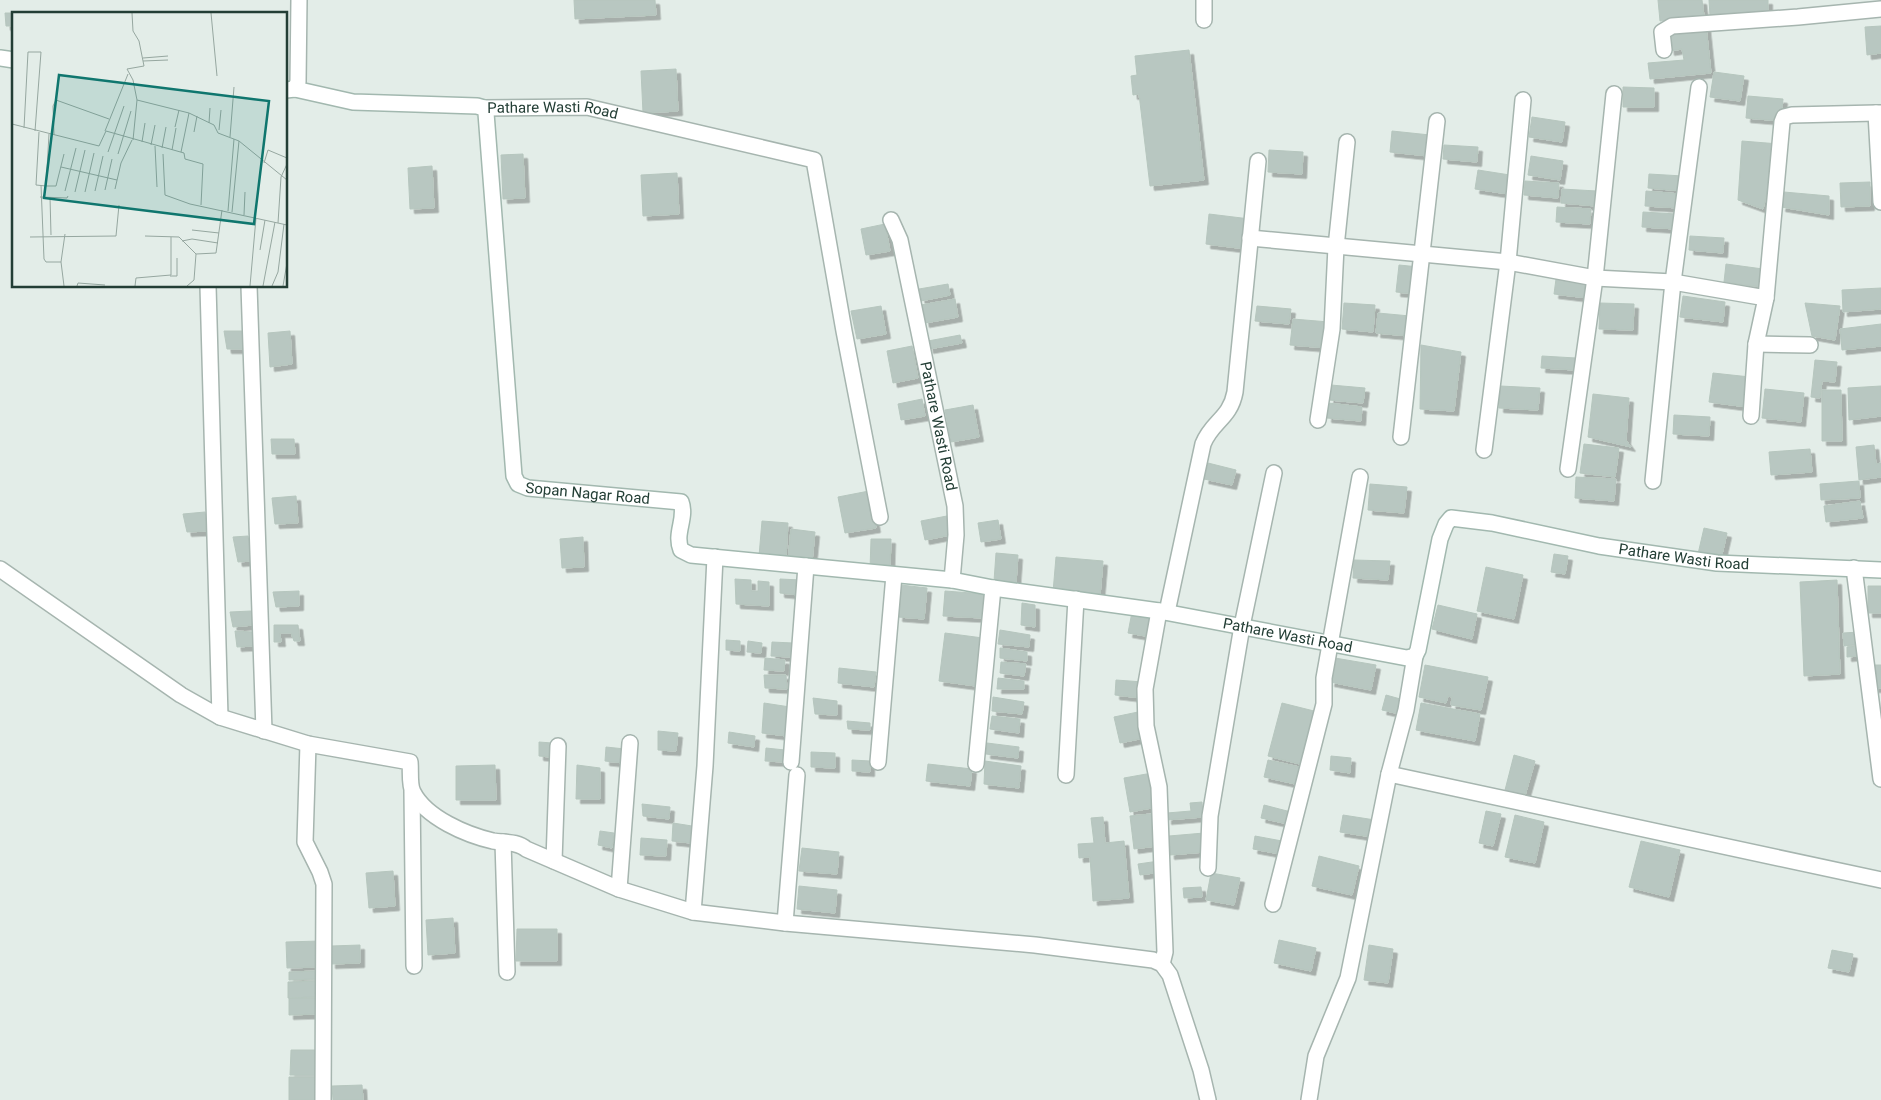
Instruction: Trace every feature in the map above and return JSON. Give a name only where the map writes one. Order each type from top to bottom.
[{"type":"street","points":[[291,89],[298,82],[299,0]]},
{"type":"street","points":[[1204,0],[1204,20]]},
{"type":"street","points":[[1664,50],[1662,32],[1672,26],[1824,7],[1881,9]]},
{"type":"street","points":[[1653,481],[1673,282],[1699,87]]},
{"type":"street","name":"Pathare Wasti Road","points":[[291,89],[353,102],[477,106],[484,108],[588,107],[814,160],[880,517]]},
{"type":"street","points":[[1568,469],[1595,278],[1614,94]]},
{"type":"street","points":[[1484,450],[1508,262],[1523,100]]},
{"type":"street","name":"Sopan Nagar Road","points":[[484,108],[514,476],[518,484],[528,488],[676,500],[681,502],[684,509],[677,541],[681,550],[691,555],[952,580]]},
{"type":"street","points":[[1751,416],[1756,344],[1766,298],[1779,144],[1784,117],[1879,113],[1881,201]]},
{"type":"street","points":[[1401,437],[1437,122]]},
{"type":"street","points":[[1318,420],[1332,329],[1336,247],[1347,142]]},
{"type":"street","points":[[1162,964],[1165,952],[1160,788],[1146,726],[1144,689],[1202,444],[1206,435],[1229,412],[1233,405],[1258,161]]},
{"type":"street","name":"Pathare Wasti Road","points":[[891,220],[900,240],[954,506],[956,535],[952,580],[993,588],[1162,612],[1407,658],[1415,656],[1440,539],[1446,524],[1451,518],[1492,523],[1599,546],[1717,563],[1881,570]]},
{"type":"street","points":[[1250,238],[1508,262],[1595,278],[1673,282],[1766,298]]},
{"type":"street","points":[[208,288],[220,716]]},
{"type":"street","points":[[249,288],[264,731]]},
{"type":"street","points":[[1756,344],[1810,345]]},
{"type":"street","points":[[1208,868],[1210,816],[1242,626],[1274,473]]},
{"type":"street","points":[[1273,904],[1324,704],[1324,678],[1332,643],[1360,477]]},
{"type":"street","points":[[693,912],[705,766],[715,557]]},
{"type":"street","points":[[785,923],[806,566]]},
{"type":"street","points":[[1854,568],[1881,779]]},
{"type":"street","points":[[0,569],[181,695],[220,716],[308,744],[410,762],[414,966]]},
{"type":"street","points":[[878,762],[894,575]]},
{"type":"street","points":[[976,764],[993,588]]},
{"type":"street","points":[[1066,775],[1076,599]]},
{"type":"street","points":[[1308,1100],[1316,1056],[1348,978],[1389,774],[1406,710],[1415,656]]},
{"type":"street","points":[[619,889],[630,743]]},
{"type":"street","points":[[308,744],[305,842],[324,884],[323,1100]]},
{"type":"street","points":[[554,861],[558,746]]},
{"type":"street","points":[[1389,774],[1881,880]]},
{"type":"street","points":[[412,792],[428,810],[457,830],[503,842],[520,844],[619,889],[693,912],[785,923],[1035,945],[1153,960],[1162,964],[1170,975],[1201,1070],[1208,1100]]},
{"type":"street","points":[[503,842],[508,972]]},
{"type":"building","points":[[574,0],[655,0],[656,15],[575,19]]},
{"type":"building","points":[[1658,0],[1702,0],[1704,16],[1660,21]]},
{"type":"building","points":[[1709,0],[1768,0],[1768,13],[1710,16]]},
{"type":"building","points":[[5,13],[12,13],[12,26],[6,26]]},
{"type":"building","points":[[1706,26],[1711,73],[1650,79],[1648,63],[1684,60],[1682,49],[1670,51],[1668,30]]},
{"type":"building","points":[[1881,26],[1881,53],[1867,55],[1865,27]]},
{"type":"building","points":[[1189,50],[1204,180],[1150,186],[1139,94],[1133,95],[1131,76],[1137,75],[1135,56]]},
{"type":"building","points":[[676,69],[678,111],[643,113],[641,71]]},
{"type":"building","points":[[1714,72],[1744,76],[1740,101],[1710,97]]},
{"type":"building","points":[[1623,87],[1654,88],[1654,107],[1623,107]]},
{"type":"building","points":[[1748,96],[1783,99],[1781,121],[1746,118]]},
{"type":"building","points":[[1532,117],[1565,122],[1562,142],[1529,137]]},
{"type":"building","points":[[1392,131],[1430,135],[1428,156],[1390,152]]},
{"type":"building","points":[[1742,141],[1779,144],[1763,209],[1738,200]]},
{"type":"building","points":[[1444,145],[1478,147],[1477,162],[1443,159]]},
{"type":"building","points":[[1269,150],[1303,152],[1302,174],[1268,172]]},
{"type":"building","points":[[523,154],[525,198],[503,199],[501,155]]},
{"type":"building","points":[[1531,156],[1563,161],[1560,180],[1528,175]]},
{"type":"building","points":[[432,166],[434,208],[410,209],[408,168]]},
{"type":"building","points":[[1478,170],[1510,175],[1508,194],[1475,189]]},
{"type":"building","points":[[677,173],[679,214],[643,216],[641,175]]},
{"type":"building","points":[[1649,174],[1683,176],[1682,191],[1648,188]]},
{"type":"building","points":[[1525,181],[1559,183],[1558,198],[1524,195]]},
{"type":"building","points":[[1870,182],[1870,206],[1841,207],[1840,183]]},
{"type":"building","points":[[1562,189],[1597,191],[1596,206],[1561,203]]},
{"type":"building","points":[[1646,191],[1680,194],[1679,208],[1645,206]]},
{"type":"building","points":[[1784,192],[1829,196],[1829,215],[1781,207]]},
{"type":"building","points":[[1557,207],[1591,209],[1590,224],[1556,222]]},
{"type":"building","points":[[1643,212],[1677,214],[1676,229],[1642,227]]},
{"type":"building","points":[[1209,214],[1250,219],[1246,249],[1206,244]]},
{"type":"building","points":[[885,224],[890,251],[866,255],[861,229]]},
{"type":"building","points":[[1690,236],[1724,238],[1723,253],[1689,250]]},
{"type":"building","points":[[1726,264],[1763,269],[1761,287],[1724,282]]},
{"type":"building","points":[[1399,265],[1419,267],[1416,294],[1396,292]]},
{"type":"building","points":[[1556,279],[1589,283],[1587,298],[1554,294]]},
{"type":"building","points":[[948,284],[950,295],[921,301],[919,289]]},
{"type":"building","points":[[1881,288],[1881,309],[1843,312],[1842,290]]},
{"type":"building","points":[[1683,296],[1725,302],[1723,322],[1680,317]]},
{"type":"building","points":[[955,299],[958,317],[925,323],[921,305]]},
{"type":"building","points":[[1344,303],[1375,305],[1373,332],[1342,329]]},
{"type":"building","points":[[1600,303],[1634,304],[1633,330],[1599,329]]},
{"type":"building","points":[[1805,303],[1840,306],[1835,340],[1812,336]]},
{"type":"building","points":[[881,306],[886,334],[857,339],[851,311]]},
{"type":"building","points":[[1257,306],[1291,309],[1289,324],[1255,321]]},
{"type":"building","points":[[1378,313],[1410,316],[1408,336],[1376,333]]},
{"type":"building","points":[[1293,319],[1329,322],[1327,348],[1290,345]]},
{"type":"building","points":[[1881,324],[1881,346],[1842,350],[1840,329]]},
{"type":"building","points":[[224,331],[242,331],[245,349],[227,349]]},
{"type":"building","points":[[290,331],[292,364],[270,367],[268,333]]},
{"type":"building","points":[[960,335],[962,343],[929,349],[928,341]]},
{"type":"building","points":[[1421,345],[1461,352],[1454,411],[1420,409]]},
{"type":"building","points":[[912,346],[918,378],[893,383],[887,351]]},
{"type":"building","points":[[1542,356],[1576,358],[1575,370],[1541,368]]},
{"type":"building","points":[[1815,360],[1837,362],[1835,382],[1822,381],[1820,398],[1811,397]]},
{"type":"building","points":[[1713,373],[1750,377],[1747,407],[1709,402]]},
{"type":"building","points":[[1331,385],[1365,388],[1363,403],[1329,400]]},
{"type":"building","points":[[1500,386],[1540,388],[1538,410],[1499,408]]},
{"type":"building","points":[[1881,386],[1881,416],[1849,420],[1848,388]]},
{"type":"building","points":[[1765,389],[1804,393],[1801,422],[1762,418]]},
{"type":"building","points":[[1822,390],[1841,390],[1842,441],[1822,441]]},
{"type":"building","points":[[1593,394],[1629,398],[1626,440],[1631,447],[1588,437]]},
{"type":"building","points":[[922,399],[925,416],[901,420],[898,404]]},
{"type":"building","points":[[1328,403],[1362,407],[1361,421],[1327,418]]},
{"type":"building","points":[[973,405],[979,437],[951,442],[945,410]]},
{"type":"building","points":[[1674,415],[1710,417],[1709,436],[1673,434]]},
{"type":"building","points":[[271,439],[294,439],[295,454],[272,454]]},
{"type":"building","points":[[1584,444],[1619,448],[1615,477],[1580,473]]},
{"type":"building","points":[[1874,445],[1876,464],[1881,463],[1881,477],[1859,480],[1856,447]]},
{"type":"building","points":[[1810,449],[1812,472],[1771,475],[1769,452]]},
{"type":"building","points":[[1208,463],[1236,470],[1232,485],[1204,479]]},
{"type":"building","points":[[1576,477],[1616,479],[1614,501],[1575,498]]},
{"type":"building","points":[[1859,481],[1860,498],[1821,500],[1820,484]]},
{"type":"building","points":[[1370,484],[1407,487],[1404,513],[1368,510]]},
{"type":"building","points":[[869,491],[876,528],[845,533],[838,497]]},
{"type":"building","points":[[296,496],[298,523],[275,524],[272,498]]},
{"type":"building","points":[[1860,501],[1863,518],[1826,522],[1824,506]]},
{"type":"building","points":[[205,512],[208,531],[187,532],[183,514]]},
{"type":"building","points":[[952,515],[956,534],[925,540],[921,521]]},
{"type":"building","points":[[998,520],[1001,539],[981,542],[978,523]]},
{"type":"building","points":[[762,521],[788,523],[786,558],[759,556]]},
{"type":"building","points":[[1704,528],[1727,533],[1721,559],[1698,554]]},
{"type":"building","points":[[791,529],[815,532],[812,562],[788,560]]},
{"type":"building","points":[[248,536],[252,561],[238,562],[233,537]]},
{"type":"building","points":[[583,537],[584,567],[562,568],[560,539]]},
{"type":"building","points":[[871,539],[891,539],[890,569],[870,569]]},
{"type":"building","points":[[996,553],[1018,555],[1016,583],[994,581]]},
{"type":"building","points":[[1554,554],[1568,556],[1565,574],[1551,572]]},
{"type":"building","points":[[1056,557],[1103,561],[1100,596],[1053,592]]},
{"type":"building","points":[[1354,560],[1390,561],[1388,580],[1353,578]]},
{"type":"building","points":[[1486,567],[1523,575],[1514,619],[1477,611]]},
{"type":"building","points":[[735,579],[751,580],[751,591],[758,591],[758,581],[769,582],[769,606],[736,604]]},
{"type":"building","points":[[780,579],[801,580],[799,595],[780,593]]},
{"type":"building","points":[[1837,580],[1840,674],[1804,676],[1800,582]]},
{"type":"building","points":[[901,585],[927,588],[924,619],[898,617]]},
{"type":"building","points":[[1868,586],[1881,586],[1881,613],[1868,613]]},
{"type":"building","points":[[299,591],[299,606],[276,607],[273,592]]},
{"type":"building","points":[[945,591],[984,594],[983,618],[943,616]]},
{"type":"building","points":[[1022,603],[1035,605],[1035,627],[1021,625]]},
{"type":"building","points":[[1438,605],[1477,614],[1472,639],[1432,629]]},
{"type":"building","points":[[251,611],[253,625],[233,627],[230,612]]},
{"type":"building","points":[[1132,612],[1156,616],[1151,637],[1128,633]]},
{"type":"building","points":[[274,625],[298,625],[300,641],[294,641],[291,633],[280,633],[281,642],[274,642]]},
{"type":"building","points":[[1000,630],[1030,635],[1029,647],[998,644]]},
{"type":"building","points":[[235,631],[254,632],[254,646],[237,647]]},
{"type":"building","points":[[1859,632],[1860,644],[1844,646],[1843,633]]},
{"type":"building","points":[[945,633],[983,638],[976,686],[939,681]]},
{"type":"building","points":[[726,640],[740,641],[740,651],[726,650]]},
{"type":"building","points":[[748,641],[762,643],[761,653],[747,652]]},
{"type":"building","points":[[772,642],[793,643],[791,657],[771,656]]},
{"type":"building","points":[[1860,646],[1860,656],[1847,657],[1847,647]]},
{"type":"building","points":[[1000,648],[1027,652],[1027,661],[1000,658]]},
{"type":"building","points":[[765,658],[785,660],[784,671],[764,670]]},
{"type":"building","points":[[1335,658],[1376,665],[1371,690],[1330,682]]},
{"type":"building","points":[[1001,662],[1026,664],[1024,676],[1000,673]]},
{"type":"building","points":[[1425,665],[1488,677],[1481,710],[1451,705],[1452,697],[1448,696],[1446,703],[1419,697]]},
{"type":"building","points":[[1875,665],[1881,665],[1881,688],[1874,688]]},
{"type":"building","points":[[839,668],[876,672],[874,687],[838,683]]},
{"type":"building","points":[[764,675],[786,675],[787,689],[765,688]]},
{"type":"building","points":[[998,678],[1024,681],[1024,689],[997,689]]},
{"type":"building","points":[[1116,680],[1143,682],[1141,698],[1115,695]]},
{"type":"building","points":[[1386,695],[1404,700],[1400,714],[1382,710]]},
{"type":"building","points":[[993,697],[1024,702],[1022,714],[992,711]]},
{"type":"building","points":[[813,698],[837,701],[837,715],[815,714]]},
{"type":"building","points":[[764,703],[790,707],[787,736],[762,733]]},
{"type":"building","points":[[1282,703],[1318,712],[1304,765],[1268,756]]},
{"type":"building","points":[[1421,703],[1480,714],[1475,741],[1416,730]]},
{"type":"building","points":[[1138,712],[1144,738],[1120,743],[1114,717]]},
{"type":"building","points":[[992,716],[1020,719],[1019,733],[990,729]]},
{"type":"building","points":[[847,721],[870,723],[870,730],[848,729]]},
{"type":"building","points":[[658,731],[678,733],[676,751],[658,750]]},
{"type":"building","points":[[729,732],[755,736],[754,747],[728,743]]},
{"type":"building","points":[[539,742],[552,743],[551,757],[539,756]]},
{"type":"building","points":[[987,743],[1019,747],[1018,758],[986,754]]},
{"type":"building","points":[[606,747],[625,749],[623,763],[605,761]]},
{"type":"building","points":[[766,748],[785,750],[785,762],[765,761]]},
{"type":"building","points":[[811,752],[835,753],[835,768],[811,767]]},
{"type":"building","points":[[1514,755],[1535,761],[1524,799],[1504,794]]},
{"type":"building","points":[[1331,756],[1351,758],[1350,773],[1330,770]]},
{"type":"building","points":[[852,760],[870,761],[870,772],[852,771]]},
{"type":"building","points":[[1268,760],[1304,768],[1300,785],[1264,777]]},
{"type":"building","points":[[985,761],[1021,766],[1019,788],[984,784]]},
{"type":"building","points":[[928,764],[972,769],[970,786],[926,781]]},
{"type":"building","points":[[495,765],[496,800],[456,800],[456,766]]},
{"type":"building","points":[[577,765],[600,768],[600,799],[576,799]]},
{"type":"building","points":[[1152,773],[1157,807],[1130,812],[1124,778]]},
{"type":"building","points":[[1202,802],[1203,817],[1167,820],[1167,813],[1191,811],[1190,803]]},
{"type":"building","points":[[642,804],[670,807],[669,819],[643,816]]},
{"type":"building","points":[[1264,805],[1291,812],[1288,824],[1261,818]]},
{"type":"building","points":[[1486,811],[1501,814],[1493,846],[1479,843]]},
{"type":"building","points":[[1151,814],[1156,846],[1134,849],[1130,816]]},
{"type":"building","points":[[1343,815],[1375,820],[1372,837],[1340,832]]},
{"type":"building","points":[[1515,815],[1544,822],[1535,863],[1505,857]]},
{"type":"building","points":[[1103,817],[1105,843],[1124,841],[1129,898],[1093,901],[1090,857],[1079,858],[1078,844],[1094,843],[1091,818]]},
{"type":"building","points":[[673,823],[692,826],[691,843],[672,841]]},
{"type":"building","points":[[600,831],[614,833],[612,848],[598,845]]},
{"type":"building","points":[[1204,833],[1205,852],[1170,855],[1169,836]]},
{"type":"building","points":[[1255,836],[1282,841],[1280,854],[1253,849]]},
{"type":"building","points":[[641,838],[667,840],[666,856],[640,855]]},
{"type":"building","points":[[1641,841],[1680,850],[1669,897],[1629,887]]},
{"type":"building","points":[[802,848],[839,852],[837,874],[799,871]]},
{"type":"building","points":[[1319,856],[1359,866],[1352,895],[1312,886]]},
{"type":"building","points":[[1159,861],[1161,872],[1140,875],[1138,864]]},
{"type":"building","points":[[393,871],[395,906],[369,908],[366,873]]},
{"type":"building","points":[[1211,873],[1240,878],[1234,905],[1206,900]]},
{"type":"building","points":[[799,886],[837,890],[835,913],[797,909]]},
{"type":"building","points":[[1201,887],[1202,897],[1184,898],[1183,888]]},
{"type":"building","points":[[453,918],[455,953],[428,955],[426,920]]},
{"type":"building","points":[[517,929],[557,929],[557,961],[516,961]]},
{"type":"building","points":[[1279,940],[1316,948],[1311,971],[1274,963]]},
{"type":"building","points":[[319,941],[320,967],[287,968],[286,942]]},
{"type":"building","points":[[360,945],[360,963],[331,964],[331,946]]},
{"type":"building","points":[[1369,945],[1393,949],[1388,983],[1364,980]]},
{"type":"building","points":[[1832,950],[1853,954],[1849,972],[1828,968]]},
{"type":"building","points":[[318,971],[318,979],[289,980],[289,972]]},
{"type":"building","points":[[317,981],[318,997],[288,998],[288,982]]},
{"type":"building","points":[[289,998],[318,998],[318,1014],[289,1015]]},
{"type":"building","points":[[291,1050],[319,1050],[319,1075],[290,1075]]},
{"type":"building","points":[[289,1077],[321,1077],[321,1100],[289,1100]]},
{"type":"building","points":[[362,1085],[363,1100],[333,1100],[332,1086]]}]
